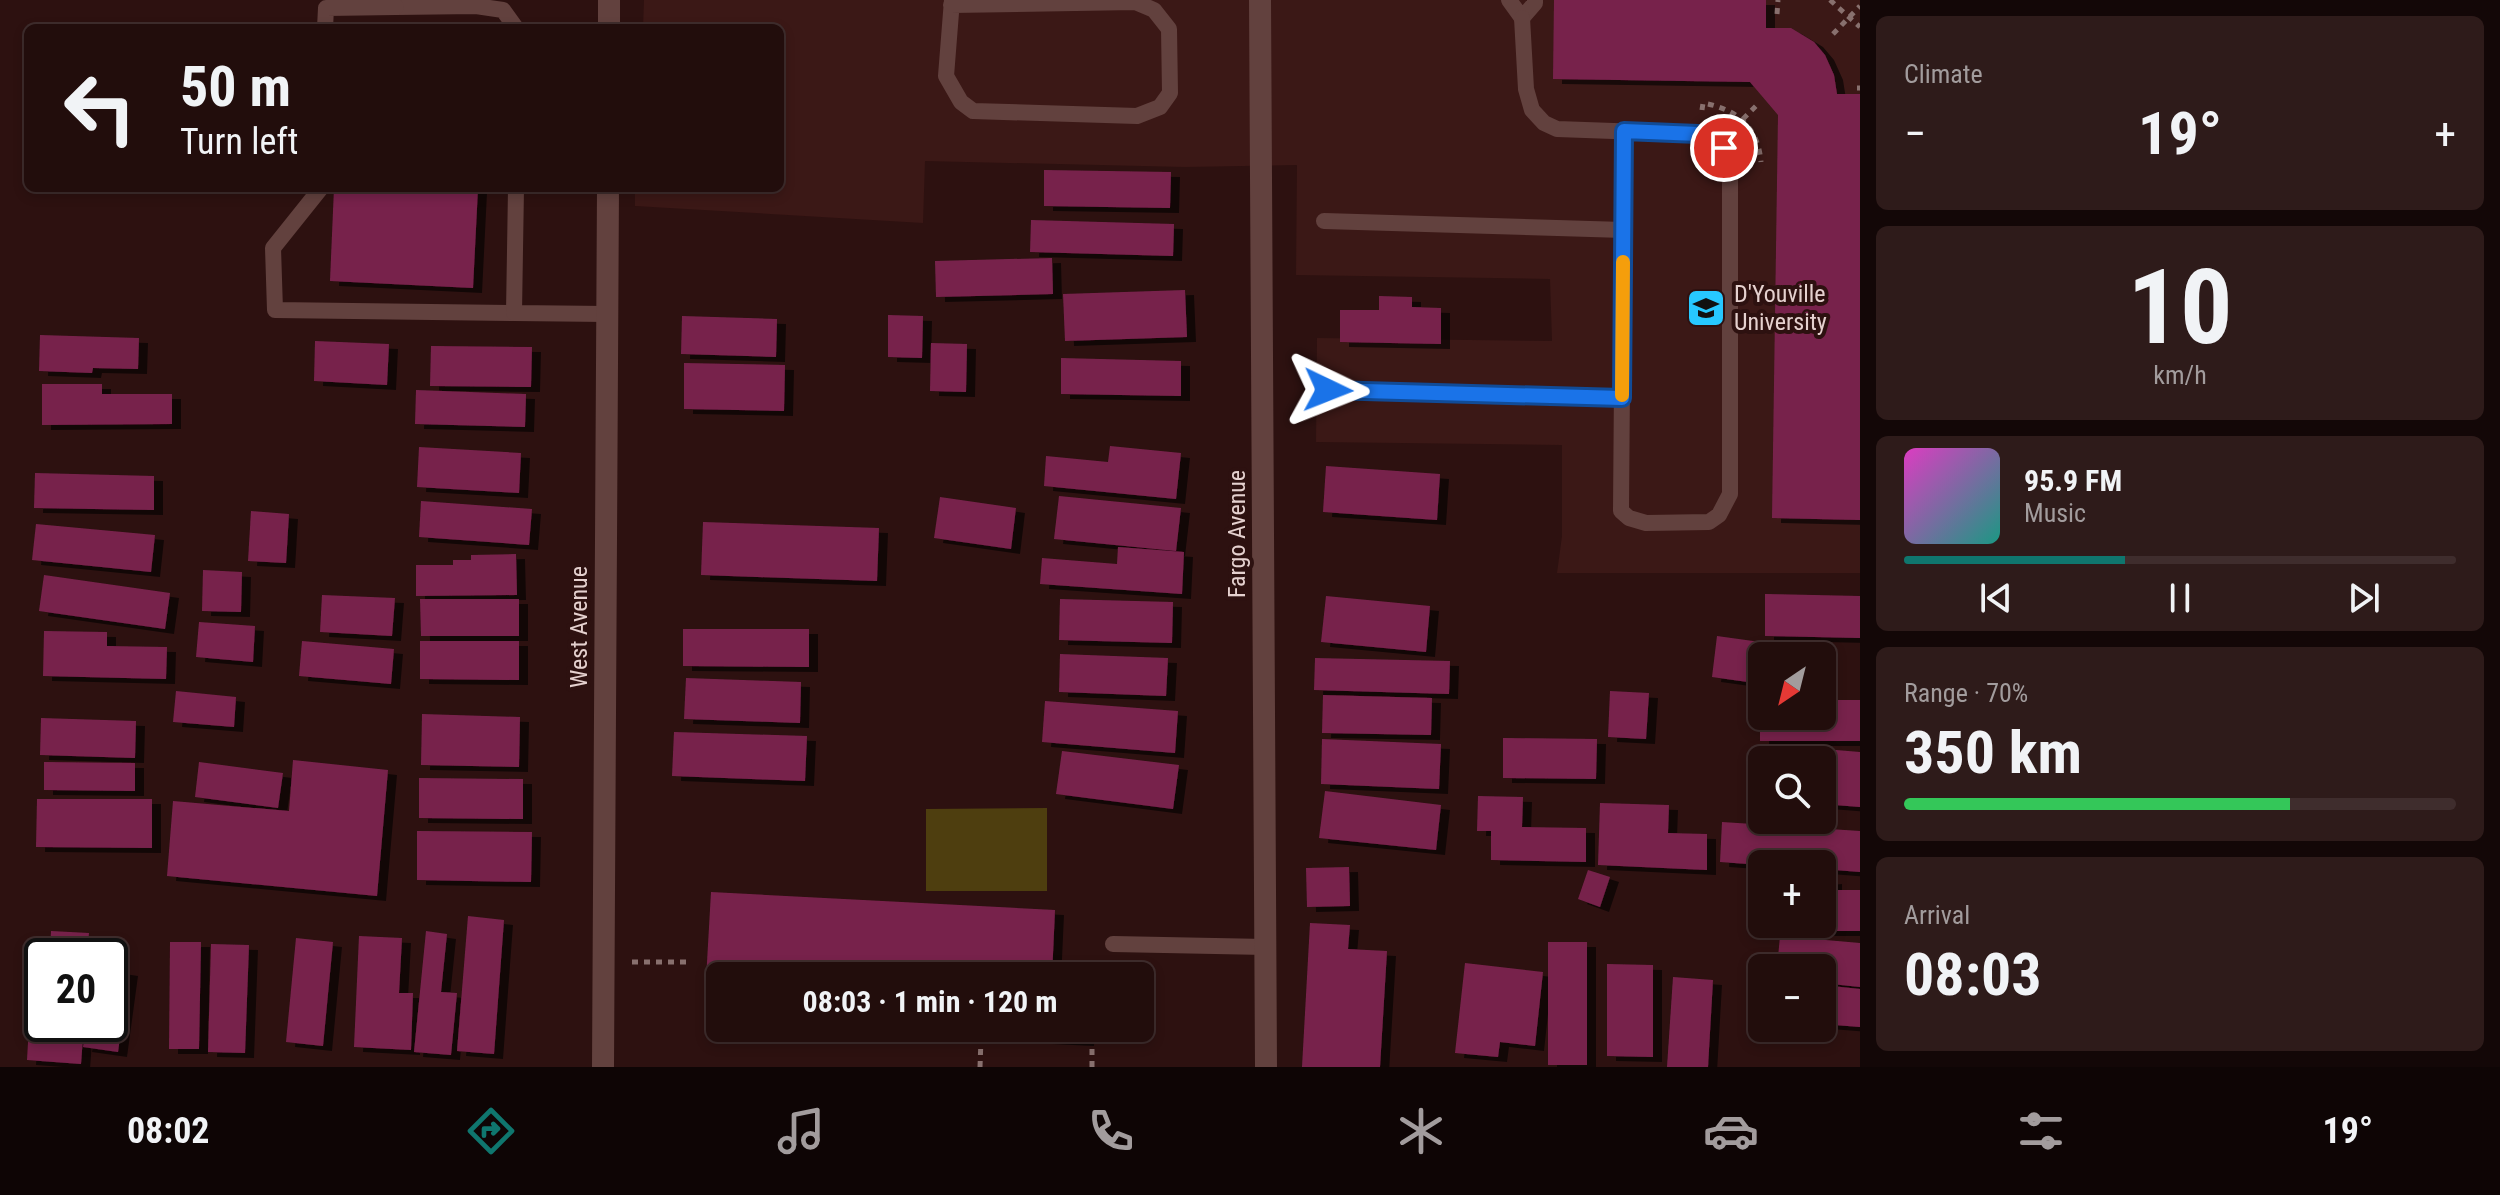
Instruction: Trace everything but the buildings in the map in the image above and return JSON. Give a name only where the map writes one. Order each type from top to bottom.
[{"type":"street","points":[[609,0],[609,24]]},
{"type":"street","name":"Fargo Avenue","points":[[1260,0],[1266,1067]]},
{"type":"street","name":"West Avenue","points":[[603,1067],[608,192]]},
{"type":"lane","points":[[1509,0],[1522,18],[1526,89],[1532,110],[1544,123],[1557,129],[1624,131],[1698,134],[1724,148],[1730,163],[1730,494],[1719,515],[1709,522],[1646,523],[1629,518],[1621,511],[1624,131]]},
{"type":"lane","points":[[1522,18],[1535,0]]},
{"type":"lane","points":[[952,2],[1135,2],[1154,10],[1169,29],[1170,93],[1160,107],[1137,116],[973,111],[961,102],[946,76],[952,2]]},
{"type":"lane","points":[[325,24],[326,8],[396,4],[476,6],[503,10],[513,24]]},
{"type":"lane","points":[[318,192],[273,248],[275,310],[607,314]]},
{"type":"lane","points":[[514,313],[516,192]]},
{"type":"lane","points":[[1324,221],[1624,230]]},
{"type":"lane","points":[[1328,390],[1622,398]]},
{"type":"lane","points":[[1113,944],[1266,947]]},
{"type":"path","points":[[1777,14],[1778,0]]},
{"type":"path","points":[[1830,0],[1860,27]]},
{"type":"path","points":[[1833,34],[1860,6]]},
{"type":"path","points":[[1743,119],[1757,105]]},
{"type":"path","points":[[630,962],[691,962]]},
{"type":"path","points":[[980,1067],[981,1042]]},
{"type":"path","points":[[1092,1042],[1092,1067]]},
{"type":"shaded area","name":"D'Youville University","points":[[644,0],[1860,0],[1860,573],[1557,573],[1562,536],[1562,445],[1316,442],[1317,338],[1552,341],[1550,279],[1296,275],[1297,165],[1185,167],[925,161],[923,223],[635,206],[635,192],[784,192],[784,24],[643,24]]},
{"type":"shaded area","points":[[1047,808],[1047,891],[926,891],[926,809]]},
{"type":"slow traffic","points":[[1622,395],[1623,262]]},
{"type":"place","name":"D'Youville University","points":[[1706,308]]},
{"type":"route","points":[[1328,390],[1622,398],[1624,131],[1698,134],[1724,148]]}]
